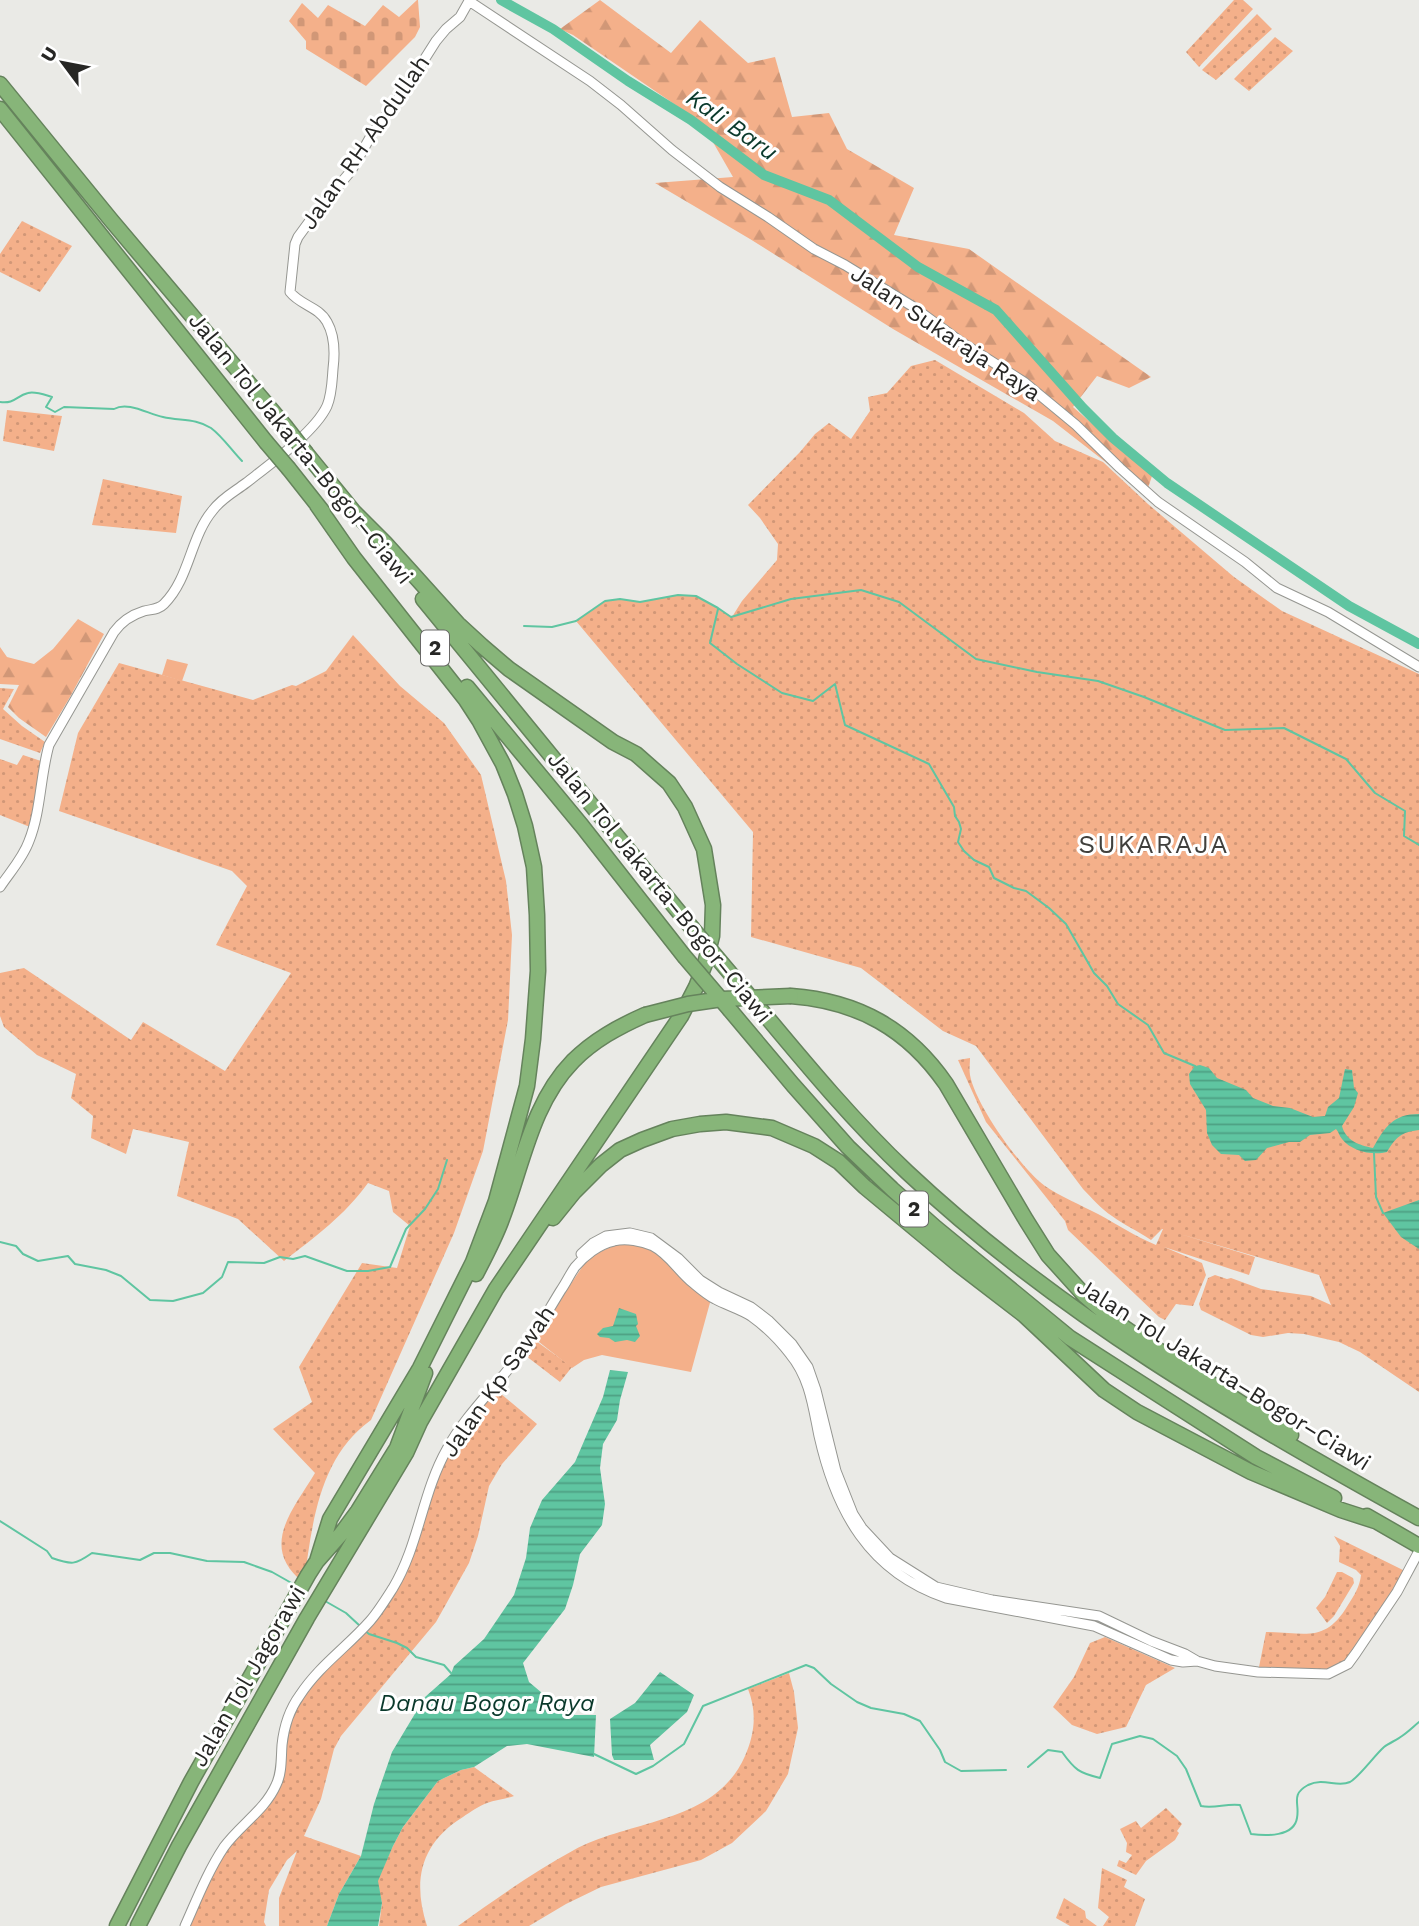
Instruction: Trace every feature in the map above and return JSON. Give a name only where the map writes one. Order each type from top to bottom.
[{"type":"highway","name":"Jalan Tol Jakarta–Bogor–Ciawi","points":[[0,83],[111,220],[285,426],[692,928],[810,1069],[906,1172],[1008,1260],[1081,1314],[1257,1426],[1419,1518]]},
{"type":"highway","name":"Jalan Tol Jakarta–Bogor–Ciawi","points":[[0,109],[317,505],[582,826],[684,956],[831,1128],[883,1181],[1070,1338],[1256,1457],[1375,1521],[1419,1549]]},
{"type":"highway","points":[[317,505],[354,558],[466,700],[480,720],[503,764],[525,826],[534,867],[538,971],[527,1086],[491,1217],[473,1262],[420,1368],[330,1519],[317,1561]]},
{"type":"highway","points":[[354,512],[458,624],[482,646],[509,669],[613,742],[636,754],[669,783],[685,807],[704,849],[713,905],[712,936],[705,964],[681,1016],[496,1288],[420,1422],[406,1453]]},
{"type":"highway","points":[[317,1561],[358,1511],[397,1448],[439,1342],[495,1238],[533,1125],[555,1084],[572,1062],[611,1031],[645,1015],[722,999],[791,996],[816,998],[870,1015],[914,1046],[946,1084],[1048,1255],[1085,1296],[1138,1337],[1328,1458],[1372,1493]]},
{"type":"highway","points":[[406,1453],[534,1246],[589,1176],[620,1150],[642,1140],[672,1129],[726,1122],[772,1128],[814,1146],[839,1162],[959,1265],[1024,1315],[1104,1390],[1137,1412],[1251,1472],[1341,1510],[1375,1521]]},
{"type":"highway","name":"Jalan Tol Jagorawi","points":[[138,1926],[178,1846],[307,1618],[406,1453]]},
{"type":"highway","name":"Jalan Tol Jagorawi","points":[[117,1926],[191,1782],[317,1561]]},
{"type":"street","name":"Jalan RH Abdullah","points":[[0,887],[26,849],[36,822],[44,760],[49,745],[114,632],[129,617],[157,609],[164,604],[180,582],[203,525],[214,508],[303,435],[328,404],[335,354],[332,336],[327,321],[321,314],[296,299],[290,292],[295,244],[317,211],[351,171],[372,134],[436,41],[460,17],[469,1]]},
{"type":"street","name":"Jalan Sukaraja Raya","points":[[469,1],[590,81],[720,187],[814,249],[912,306],[1024,382],[1076,425],[1158,502],[1228,550],[1278,589],[1328,612],[1419,667]]},
{"type":"street","name":"Jalan Kp Sawah","points":[[185,1926],[203,1884],[224,1847],[260,1809],[277,1784],[286,1723],[294,1704],[308,1682],[369,1622],[402,1570],[429,1487],[446,1450],[465,1420],[524,1349],[575,1268],[577,1258],[599,1239],[614,1234],[639,1234],[651,1238],[665,1247],[700,1280],[751,1307],[792,1344],[808,1367],[836,1471],[853,1514],[862,1528],[890,1558],[925,1581],[948,1591],[1099,1616],[1197,1661],[1215,1666],[1258,1672],[1328,1674],[1348,1664],[1373,1630],[1419,1549]]},
{"type":"green space","points":[[417,0],[420,27],[415,37],[366,86],[306,49],[306,41],[289,21],[302,3],[318,18],[328,5],[365,26],[383,5],[399,17]]},
{"type":"green space","points":[[600,0],[671,53],[700,20],[748,63],[775,57],[792,117],[829,113],[847,149],[914,188],[894,235],[969,249],[1151,377],[1129,388],[1097,376],[1073,407],[1152,476],[1148,488],[1126,478],[1053,421],[893,329],[655,183],[733,177],[702,123],[573,35],[560,29]]},
{"type":"green space","points":[[1234,0],[1243,0],[1253,9],[1199,67],[1186,52]]},
{"type":"green space","points":[[1257,14],[1272,29],[1216,80],[1202,70]]},
{"type":"green space","points":[[1275,37],[1293,51],[1249,91],[1234,79]]},
{"type":"green space","points":[[22,221],[72,246],[40,292],[0,272],[0,254]]},
{"type":"green space","points":[[935,360],[1024,413],[1055,441],[1103,462],[1234,577],[1282,611],[1419,674],[1419,1392],[1360,1352],[1339,1342],[1304,1334],[1288,1333],[1263,1337],[1251,1335],[1201,1310],[1199,1304],[1208,1278],[1215,1275],[1261,1289],[1311,1296],[1331,1305],[1319,1275],[1180,1234],[1255,1257],[1249,1275],[1164,1247],[1202,1263],[1206,1275],[1193,1306],[1176,1304],[1165,1320],[1159,1317],[1068,1230],[1065,1221],[986,1122],[958,1060],[970,1058],[970,1073],[980,1102],[1000,1135],[1035,1178],[1064,1197],[1156,1245],[1163,1229],[1151,1240],[1104,1210],[1083,1189],[976,1046],[943,1031],[861,968],[751,937],[753,832],[576,621],[605,601],[620,599],[640,602],[678,595],[696,596],[732,617],[777,560],[778,544],[748,505],[815,434],[829,423],[851,439],[870,411],[868,397],[887,393],[911,366]]},
{"type":"green space","points":[[7,410],[62,416],[54,451],[3,441]]},
{"type":"green space","points":[[103,479],[182,496],[176,533],[92,525]]},
{"type":"green space","points":[[78,619],[104,634],[46,737],[8,707],[19,685],[0,684],[0,647],[7,657],[34,664],[53,649]]},
{"type":"green space","points":[[353,635],[400,686],[444,723],[481,775],[506,881],[512,935],[508,1020],[483,1151],[454,1233],[371,1420],[354,1435],[329,1472],[315,1515],[304,1583],[290,1569],[283,1556],[281,1542],[290,1515],[315,1473],[273,1429],[312,1402],[299,1367],[362,1263],[397,1268],[410,1226],[393,1212],[389,1191],[368,1183],[339,1216],[284,1261],[238,1219],[177,1196],[189,1142],[133,1129],[126,1154],[91,1138],[93,1116],[71,1098],[76,1074],[37,1055],[4,1027],[0,1016],[0,973],[24,968],[131,1040],[143,1022],[225,1071],[291,973],[216,945],[247,886],[232,871],[59,811],[78,733],[119,663],[253,700],[292,685],[296,686],[326,671]]},
{"type":"green space","points":[[167,659],[188,664],[182,681],[162,675]]},
{"type":"green space","points":[[0,688],[14,689],[3,709],[45,742],[40,753],[0,739]]},
{"type":"green space","points":[[23,755],[41,761],[30,827],[0,815],[0,759],[17,765]]},
{"type":"green space","points":[[622,1242],[637,1243],[661,1252],[711,1299],[691,1372],[602,1355],[584,1360],[572,1368],[534,1338],[589,1257]]},
{"type":"green space","points":[[536,1341],[572,1367],[560,1382],[526,1356]]},
{"type":"green space","points":[[494,1388],[537,1424],[502,1464],[489,1486],[469,1563],[436,1622],[341,1736],[334,1749],[321,1799],[304,1836],[361,1856],[339,1894],[327,1926],[279,1926],[279,1898],[297,1851],[287,1860],[269,1890],[264,1922],[266,1926],[185,1926],[226,1846],[271,1794],[294,1704],[369,1622],[403,1570],[446,1450]]},
{"type":"green space","points":[[1334,1536],[1407,1572],[1348,1664],[1328,1674],[1258,1672],[1266,1632],[1303,1634],[1322,1631],[1339,1617],[1354,1594],[1361,1575],[1339,1562],[1340,1546]]},
{"type":"green space","points":[[1337,1572],[1353,1578],[1354,1583],[1327,1623],[1316,1608],[1325,1597]]},
{"type":"green space","points":[[1105,1637],[1175,1668],[1146,1685],[1126,1727],[1097,1734],[1072,1725],[1053,1707],[1074,1677],[1090,1643]]},
{"type":"green space","points":[[789,1673],[798,1728],[788,1774],[766,1811],[732,1843],[701,1860],[601,1887],[529,1926],[458,1926],[530,1876],[574,1850],[596,1840],[670,1817],[714,1795],[731,1778],[748,1747],[754,1714],[748,1689]]},
{"type":"green space","points":[[474,1767],[514,1796],[487,1803],[472,1811],[449,1827],[429,1851],[421,1878],[420,1893],[427,1926],[379,1926],[382,1903],[377,1881],[403,1827],[438,1781]]},
{"type":"green space","points":[[1166,1808],[1182,1824],[1175,1840],[1146,1861],[1136,1875],[1117,1866],[1119,1860],[1126,1863],[1132,1855],[1126,1852],[1127,1843],[1120,1829],[1136,1821],[1141,1828]]},
{"type":"green space","points":[[1102,1868],[1127,1880],[1124,1887],[1145,1899],[1135,1926],[1103,1926],[1109,1917],[1098,1908]]},
{"type":"green space","points":[[1064,1898],[1085,1911],[1086,1918],[1097,1926],[1070,1926],[1056,1918]]},
{"type":"water","points":[[1195,1066],[1209,1068],[1217,1078],[1246,1090],[1253,1098],[1313,1117],[1325,1116],[1328,1107],[1339,1098],[1345,1069],[1352,1070],[1354,1088],[1358,1093],[1354,1107],[1342,1126],[1350,1139],[1373,1148],[1391,1123],[1410,1115],[1419,1114],[1419,1130],[1400,1136],[1387,1152],[1381,1153],[1363,1152],[1351,1147],[1336,1129],[1330,1133],[1310,1135],[1300,1142],[1267,1148],[1256,1160],[1245,1161],[1239,1155],[1221,1154],[1212,1145],[1207,1133],[1206,1110],[1190,1084],[1189,1074]]},
{"type":"water","points":[[1419,1200],[1419,1249],[1401,1237],[1383,1213]]},
{"type":"water","points":[[619,1308],[636,1314],[636,1326],[640,1336],[635,1342],[615,1342],[597,1334],[603,1328],[613,1326]]},
{"type":"water","name":"Danau Bogor Raya","points":[[610,1370],[628,1372],[617,1420],[603,1444],[600,1468],[605,1504],[602,1525],[580,1554],[565,1609],[523,1663],[529,1682],[548,1698],[575,1715],[596,1715],[594,1757],[527,1744],[507,1746],[474,1767],[438,1781],[403,1827],[378,1881],[382,1903],[378,1926],[327,1926],[339,1894],[361,1856],[374,1804],[392,1752],[425,1697],[484,1639],[514,1595],[526,1558],[530,1528],[542,1500],[575,1462],[603,1397]]},
{"type":"water","points":[[660,1672],[694,1695],[687,1712],[650,1745],[654,1760],[614,1760],[610,1719],[635,1703]]},
{"type":"waterway","name":"Kali Baru","points":[[501,0],[553,29],[628,81],[691,120],[764,175],[829,200],[918,267],[996,310],[1083,408],[1113,438],[1167,483],[1349,606],[1419,644]]},
{"type":"waterway","points":[[0,402],[9,402],[24,394],[34,393],[52,397],[46,407],[55,412],[64,407],[114,409],[125,406],[163,417],[194,421],[211,428],[242,461]]},
{"type":"waterway","points":[[524,626],[552,627],[576,621],[605,601],[620,599],[640,602],[678,595],[696,596],[731,617],[791,599],[861,590],[899,602],[976,659],[1098,681],[1225,730],[1284,728],[1346,759],[1375,793],[1405,811],[1404,836],[1419,845]]},
{"type":"waterway","points":[[718,609],[710,643],[737,664],[782,693],[813,701],[835,684],[845,725],[929,764],[954,807],[961,829],[958,842],[964,851],[974,860],[989,867],[994,878],[1026,891],[1049,908],[1066,924],[1094,973],[1107,986],[1118,1004],[1148,1025],[1164,1053],[1195,1066]]},
{"type":"waterway","points":[[1374,1153],[1376,1197],[1383,1213]]},
{"type":"waterway","points":[[0,1242],[16,1246],[23,1254],[38,1261],[68,1256],[75,1264],[106,1270],[121,1276],[150,1300],[173,1301],[203,1293],[222,1277],[228,1262],[264,1263],[280,1257],[293,1259],[305,1256],[347,1271],[390,1267],[406,1229],[425,1209],[438,1189],[447,1160]]},
{"type":"waterway","points":[[0,1521],[47,1551],[52,1558],[64,1562],[77,1562],[92,1553],[140,1560],[154,1553],[170,1553],[207,1561],[244,1562],[272,1572],[295,1585]]},
{"type":"waterway","points":[[325,1601],[346,1613],[360,1626]]},
{"type":"waterway","points":[[364,1630],[407,1648],[416,1657],[444,1665],[451,1673]]},
{"type":"waterway","points":[[594,1754],[636,1774],[653,1766],[684,1744],[703,1706],[806,1665],[814,1668],[857,1702],[920,1721],[945,1762],[961,1771],[1006,1770]]},
{"type":"waterway","points":[[1028,1767],[1048,1750],[1062,1752],[1078,1770],[1100,1778],[1112,1744],[1140,1736],[1153,1739],[1177,1756],[1186,1769],[1201,1806],[1240,1805],[1251,1834],[1271,1835],[1285,1832],[1295,1824],[1298,1813],[1297,1796],[1302,1789],[1319,1782],[1350,1782],[1384,1747],[1419,1722]]},
{"type":"district","name":"SUKARAJA","points":[[1154,844]]}]
